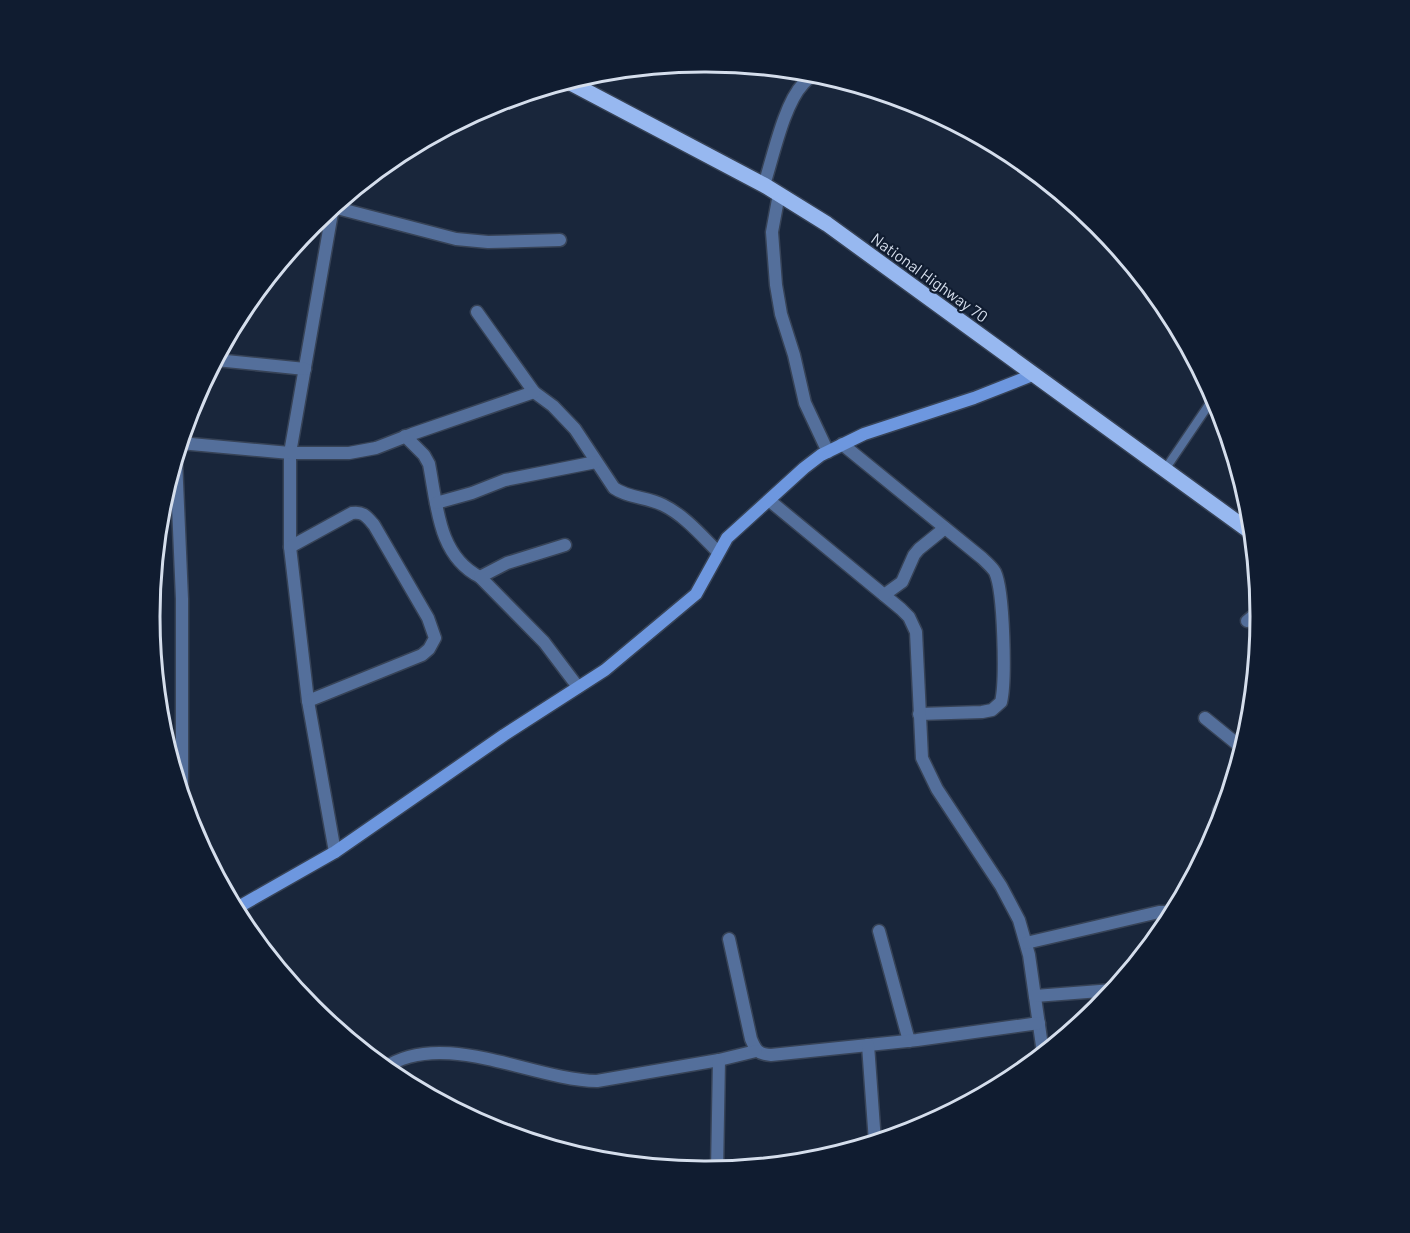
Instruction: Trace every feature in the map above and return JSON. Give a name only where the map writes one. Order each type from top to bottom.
[{"type":"main road","name":"National Highway 70","points":[[579,87],[764,185],[826,224],[1242,526]]},
{"type":"main road","points":[[243,905],[335,852],[456,767],[606,670],[696,594],[718,552],[731,534],[804,468],[842,444],[864,434],[974,398],[1035,374]]},
{"type":"street","points":[[764,185],[787,112],[802,84],[806,81]]},
{"type":"street","points":[[779,194],[772,232],[776,285],[781,314],[805,402],[828,452]]},
{"type":"street","points":[[343,210],[456,238],[488,242],[560,240]]},
{"type":"street","points":[[331,221],[291,453],[290,548],[309,701],[335,852]]},
{"type":"street","points":[[477,312],[534,392],[553,406],[575,429],[614,488],[620,492],[662,504],[692,526],[718,552]]},
{"type":"street","points":[[225,361],[305,369]]},
{"type":"street","points":[[188,444],[291,453],[349,453],[376,448],[534,392]]},
{"type":"street","points":[[405,436],[427,459],[443,533],[449,547],[465,567],[480,577],[544,642],[578,687]]},
{"type":"street","points":[[842,444],[982,558],[995,573],[999,587],[1003,642],[1002,697],[998,706],[992,710],[919,714]]},
{"type":"street","points":[[436,503],[472,493],[505,480],[596,462]]},
{"type":"street","points":[[177,484],[182,599],[182,768]]},
{"type":"street","points":[[770,501],[909,617],[916,632],[920,748],[927,771],[1010,900],[1020,920],[1026,943],[1042,1043]]},
{"type":"street","points":[[290,548],[352,513],[359,512],[366,516],[374,525],[428,618],[435,638],[429,649],[422,655],[309,701]]},
{"type":"street","points":[[884,595],[902,582],[919,549],[945,528]]},
{"type":"street","points":[[480,577],[507,562],[565,545]]},
{"type":"street","points":[[1205,718],[1235,742]]},
{"type":"street","points":[[1026,943],[1162,912]]},
{"type":"street","points":[[879,932],[909,1041]]},
{"type":"street","points":[[729,939],[751,1039],[756,1051]]},
{"type":"street","points":[[1035,996],[1100,991]]},
{"type":"street","points":[[394,1063],[431,1052],[492,1060],[556,1077],[597,1081],[756,1051],[771,1055],[909,1041],[1039,1023]]},
{"type":"street","points":[[868,1045],[874,1134]]},
{"type":"street","points":[[717,1161],[718,1060]]},
{"type":"lane","points":[[1164,471],[1207,407]]}]
